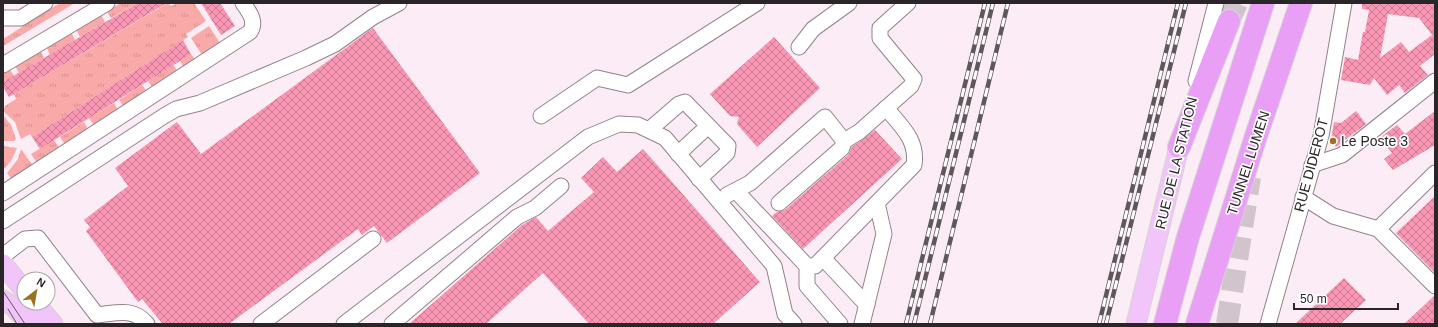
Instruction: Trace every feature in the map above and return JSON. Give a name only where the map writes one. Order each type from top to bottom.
[{"type":"highway","points":[[1164,324],[1188,237],[1263,3]]},
{"type":"highway","name":"TUNNEL LUMEN","points":[[1197,324],[1254,144],[1301,3]]},
{"type":"highway","points":[[1179,147],[1229,21]]},
{"type":"main road","name":"RUE DE LA STATION","points":[[1136,324],[1179,147]]},
{"type":"main road","points":[[3,264],[16,280]]},
{"type":"main road","points":[[3,300],[14,307],[29,324]]},
{"type":"main road","points":[[42,311],[53,324]]},
{"type":"street","points":[[3,18],[21,18],[45,3]]},
{"type":"street","points":[[3,65],[107,3]]},
{"type":"street","points":[[3,193],[250,32],[253,28],[253,20],[243,3]]},
{"type":"street","points":[[3,221],[176,109],[200,103],[320,52],[335,44],[372,16],[399,3]]},
{"type":"street","points":[[541,116],[598,78],[628,85],[757,3]]},
{"type":"street","points":[[799,46],[813,29],[849,3]]},
{"type":"street","points":[[779,203],[842,148],[844,140],[859,132],[911,86],[914,79],[880,38],[880,28],[908,3]]},
{"type":"street","name":"RUE DE LA STATION","points":[[1179,147],[1216,3]]},
{"type":"street","name":"RUE DIDEROT","points":[[1268,324],[1321,136],[1344,3]]},
{"type":"street","points":[[1312,165],[1342,154],[1435,81]]},
{"type":"street","points":[[649,130],[679,104],[685,102],[728,146],[727,153],[699,179]]},
{"type":"street","points":[[736,191],[808,266],[815,266],[914,165],[916,154],[909,136],[886,108]]},
{"type":"street","points":[[718,200],[750,183],[825,118],[844,140]]},
{"type":"street","points":[[344,324],[588,137],[619,124],[638,125],[665,138],[774,266],[785,314],[794,324]]},
{"type":"street","points":[[678,154],[708,126]]},
{"type":"street","points":[[1378,229],[1435,174]]},
{"type":"street","points":[[392,324],[517,217],[535,208],[561,186]]},
{"type":"street","points":[[1303,197],[1333,216],[1378,229],[1435,286]]},
{"type":"street","points":[[862,324],[884,234],[877,203]]},
{"type":"street","points":[[3,256],[25,239],[38,238],[97,315],[123,311],[134,313],[147,324]]},
{"type":"street","points":[[261,324],[374,239]]},
{"type":"street","points":[[823,258],[867,306]]},
{"type":"street","points":[[808,266],[807,286],[840,324]]},
{"type":"green space","points":[[60,3],[75,3],[3,46],[3,39]]},
{"type":"green space","points":[[121,3],[136,4],[111,18],[107,11]]},
{"type":"green space","points":[[168,3],[171,6],[177,3],[194,3],[206,21],[186,34],[188,37],[32,137],[30,134],[21,139],[15,122],[3,111],[5,106],[16,99],[14,94]]},
{"type":"green space","points":[[101,15],[105,22],[80,37],[76,29]]},
{"type":"green space","points":[[209,26],[222,46],[204,58],[191,38]]},
{"type":"green space","points":[[71,32],[75,40],[50,55],[47,48],[49,47],[48,45]]},
{"type":"green space","points":[[40,50],[44,58],[19,73],[15,66]]},
{"type":"green space","points":[[191,54],[197,62],[185,70],[180,61]]},
{"type":"green space","points":[[173,65],[179,73],[154,89],[148,81]]},
{"type":"green space","points":[[9,68],[14,76],[3,82],[3,72]]},
{"type":"green space","points":[[142,85],[148,93],[125,108],[119,100]]},
{"type":"green space","points":[[114,103],[119,112],[95,127],[89,118]]},
{"type":"green space","points":[[3,115],[11,125],[16,139],[14,141],[3,141]]},
{"type":"green space","points":[[84,122],[89,131],[66,146],[60,137]]},
{"type":"green space","points":[[54,140],[60,149],[37,163],[31,154]]},
{"type":"green space","points":[[3,146],[17,148],[11,161],[4,169]]},
{"type":"green space","points":[[21,149],[34,167],[13,181],[7,173],[18,159]]},
{"type":"building","points":[[138,3],[167,3],[9,97],[3,87],[3,82]]},
{"type":"building","points":[[201,3],[220,3],[235,26],[221,35]]},
{"type":"building","points":[[1362,3],[1435,3],[1435,54],[1420,66],[1428,75],[1405,93],[1399,85],[1387,95],[1374,78],[1370,85],[1341,80],[1345,57],[1358,60],[1369,10],[1362,9]],"holes":[[[1388,14],[1419,18],[1432,35],[1409,52],[1401,42],[1380,58]]]},
{"type":"building","points":[[373,28],[480,173],[387,243],[374,226],[362,235],[358,229],[229,324],[163,324],[142,299],[138,302],[86,231],[90,227],[84,220],[128,186],[115,168],[177,122],[201,154]]},
{"type":"building","points":[[774,37],[820,88],[757,147],[737,124],[739,117],[730,116],[710,94]]},
{"type":"building","points":[[183,40],[191,54],[40,149],[32,137]]},
{"type":"building","points":[[1356,111],[1366,124],[1336,147],[1331,140],[1334,122],[1341,123]]},
{"type":"building","points":[[1435,111],[1435,145],[1393,170],[1384,159],[1392,153],[1380,138],[1397,125],[1405,134]]},
{"type":"building","points":[[875,130],[902,159],[803,249],[772,216],[777,212],[785,210],[848,155],[852,147]]},
{"type":"building","points":[[643,149],[760,282],[713,324],[589,324],[543,273],[486,324],[409,324],[522,225],[536,217],[548,231],[594,192],[581,178],[603,157],[617,172]]},
{"type":"building","points":[[1435,196],[1435,273],[1396,233]]},
{"type":"building","points":[[1344,278],[1366,300],[1340,324],[1295,324]]},
{"type":"building","points":[[1435,295],[1435,324],[1404,324]]},
{"type":"tunnel","points":[[1229,21],[1237,3]]},
{"type":"tunnel","points":[[1227,324],[1250,177]]},
{"type":"tram line","points":[[3,291],[25,324]]},
{"type":"tram line","points":[[8,309],[17,324]]},
{"type":"railway","points":[[906,324],[985,3]]},
{"type":"railway","points":[[914,324],[993,3]]},
{"type":"railway","points":[[930,324],[1008,3]]},
{"type":"railway","points":[[1099,324],[1178,3]]},
{"type":"railway","points":[[1106,324],[1186,3]]},
{"type":"place","name":"Le Poste 3","points":[[1333,141]]}]
